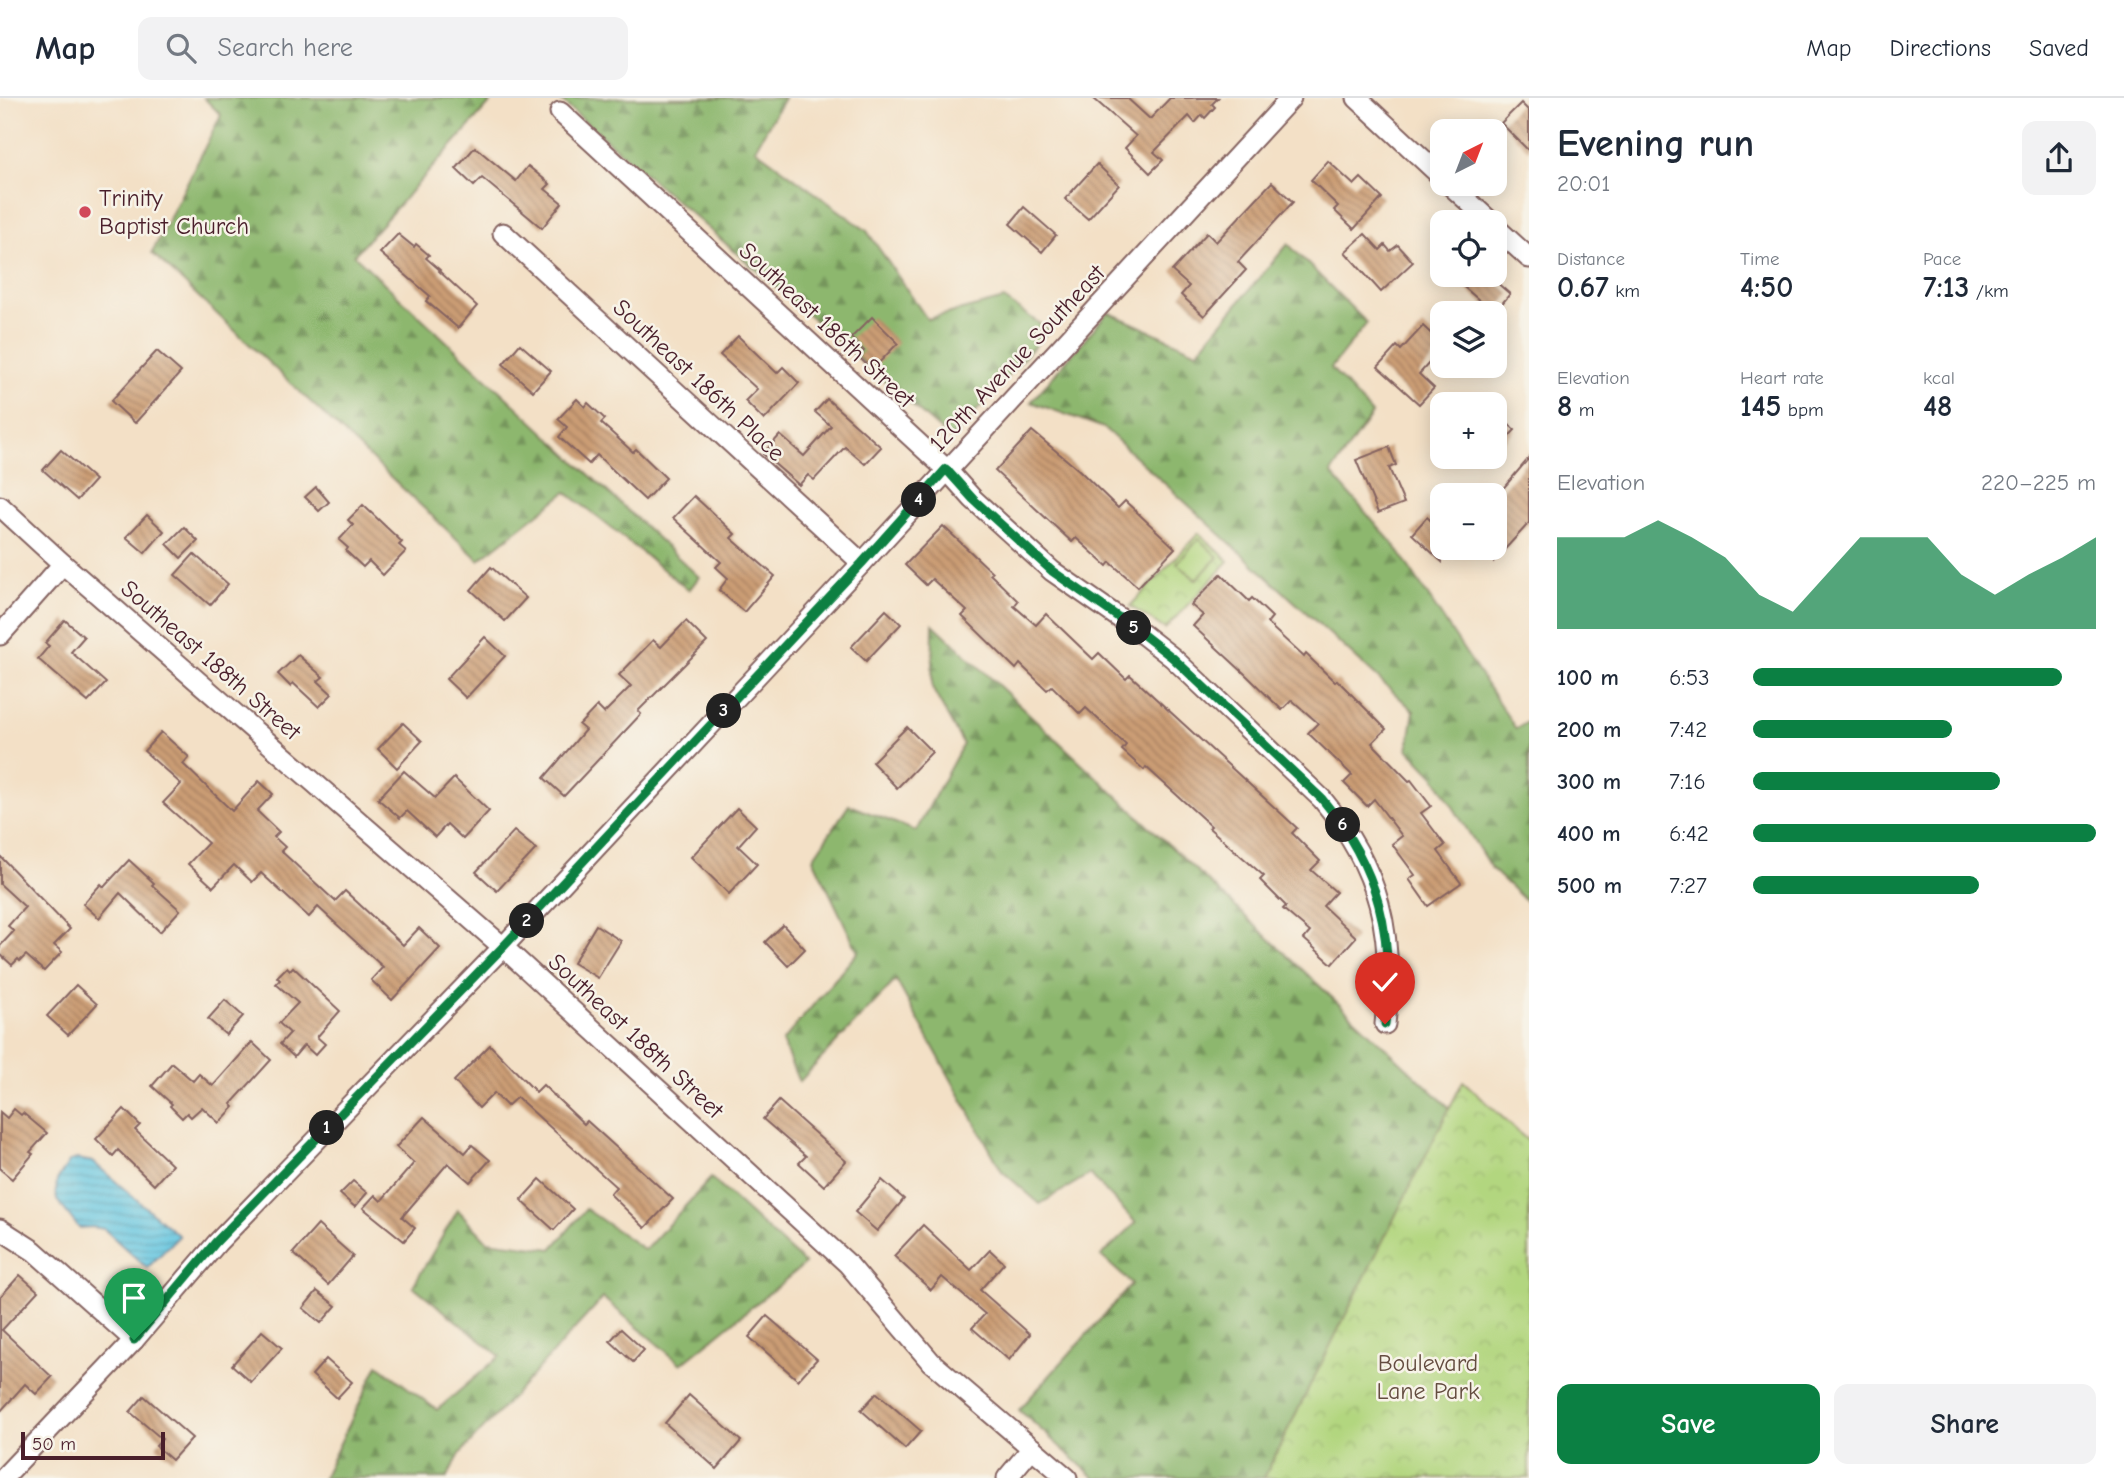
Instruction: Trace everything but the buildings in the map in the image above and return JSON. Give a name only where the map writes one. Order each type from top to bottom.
[{"type":"street","name":"120th Avenue Southeast","points":[[3,1478],[134,1340],[216,1242],[503,947],[1291,98]]},
{"type":"street","points":[[1357,98],[1430,166]]},
{"type":"street","name":"Southeast 186th Street","points":[[560,112],[946,469],[973,499],[1052,571],[1173,658],[1322,799],[1343,824],[1376,889],[1388,945],[1389,989],[1385,1024]]},
{"type":"street","points":[[1462,196],[1478,210]]},
{"type":"street","name":"Southeast 186th Place","points":[[503,233],[862,563]]},
{"type":"street","points":[[1507,237],[1529,258]]},
{"type":"street","name":"Southeast 188th Street","points":[[0,506],[503,947],[848,1264],[931,1362],[1066,1478]]},
{"type":"street","points":[[0,635],[63,564]]},
{"type":"street","points":[[0,1229],[34,1251],[134,1340]]},
{"type":"street","points":[[1007,1478],[1032,1448]]},
{"type":"green space","points":[[204,98],[487,98],[491,102],[354,255],[699,577],[689,590],[566,492],[479,560],[152,253],[221,115]]},
{"type":"green space","points":[[558,98],[784,98],[755,149],[867,231],[927,319],[1004,299],[1049,330],[951,439]]},
{"type":"green space","points":[[1288,244],[1367,323],[1331,368],[1372,414],[1331,473],[1395,546],[1516,729],[1529,721],[1529,904],[1491,868],[1434,776],[1408,749],[1414,711],[1104,428],[1031,402],[1108,312],[1197,352]]},
{"type":"green space","points":[[1199,533],[1229,561],[1165,629],[1130,606]]},
{"type":"green space","points":[[1199,539],[1218,557],[1196,580],[1177,563]]},
{"type":"green space","points":[[933,624],[1450,1108],[1264,1478],[1095,1478],[1019,1410],[1132,1284],[1101,1256],[1136,1223],[1090,1174],[1040,1204],[1002,1171],[896,980],[799,1082],[782,1042],[858,952],[813,858],[849,805],[916,831],[963,744],[932,688]]},
{"type":"green space","name":"Boulevard Lane Park","points":[[1463,1081],[1529,1142],[1529,1478],[1264,1478]]},
{"type":"green space","points":[[711,1178],[805,1264],[681,1364],[603,1298],[460,1454],[447,1478],[323,1478],[378,1365],[437,1410],[500,1356],[413,1286],[458,1210],[487,1241],[552,1249],[586,1209],[645,1250]]},
{"type":"water","points":[[77,1159],[93,1162],[179,1236],[147,1268],[104,1229],[79,1228],[57,1200],[57,1180],[70,1161]]},
{"type":"place","name":"Trinity Baptist Church","points":[[85,212]]},
{"type":"route","points":[[134,1340],[216,1242],[503,947],[862,563],[946,469],[973,499],[1052,571],[1173,658],[1322,799],[1343,824],[1376,889],[1388,945],[1389,989],[1385,1024]]}]
